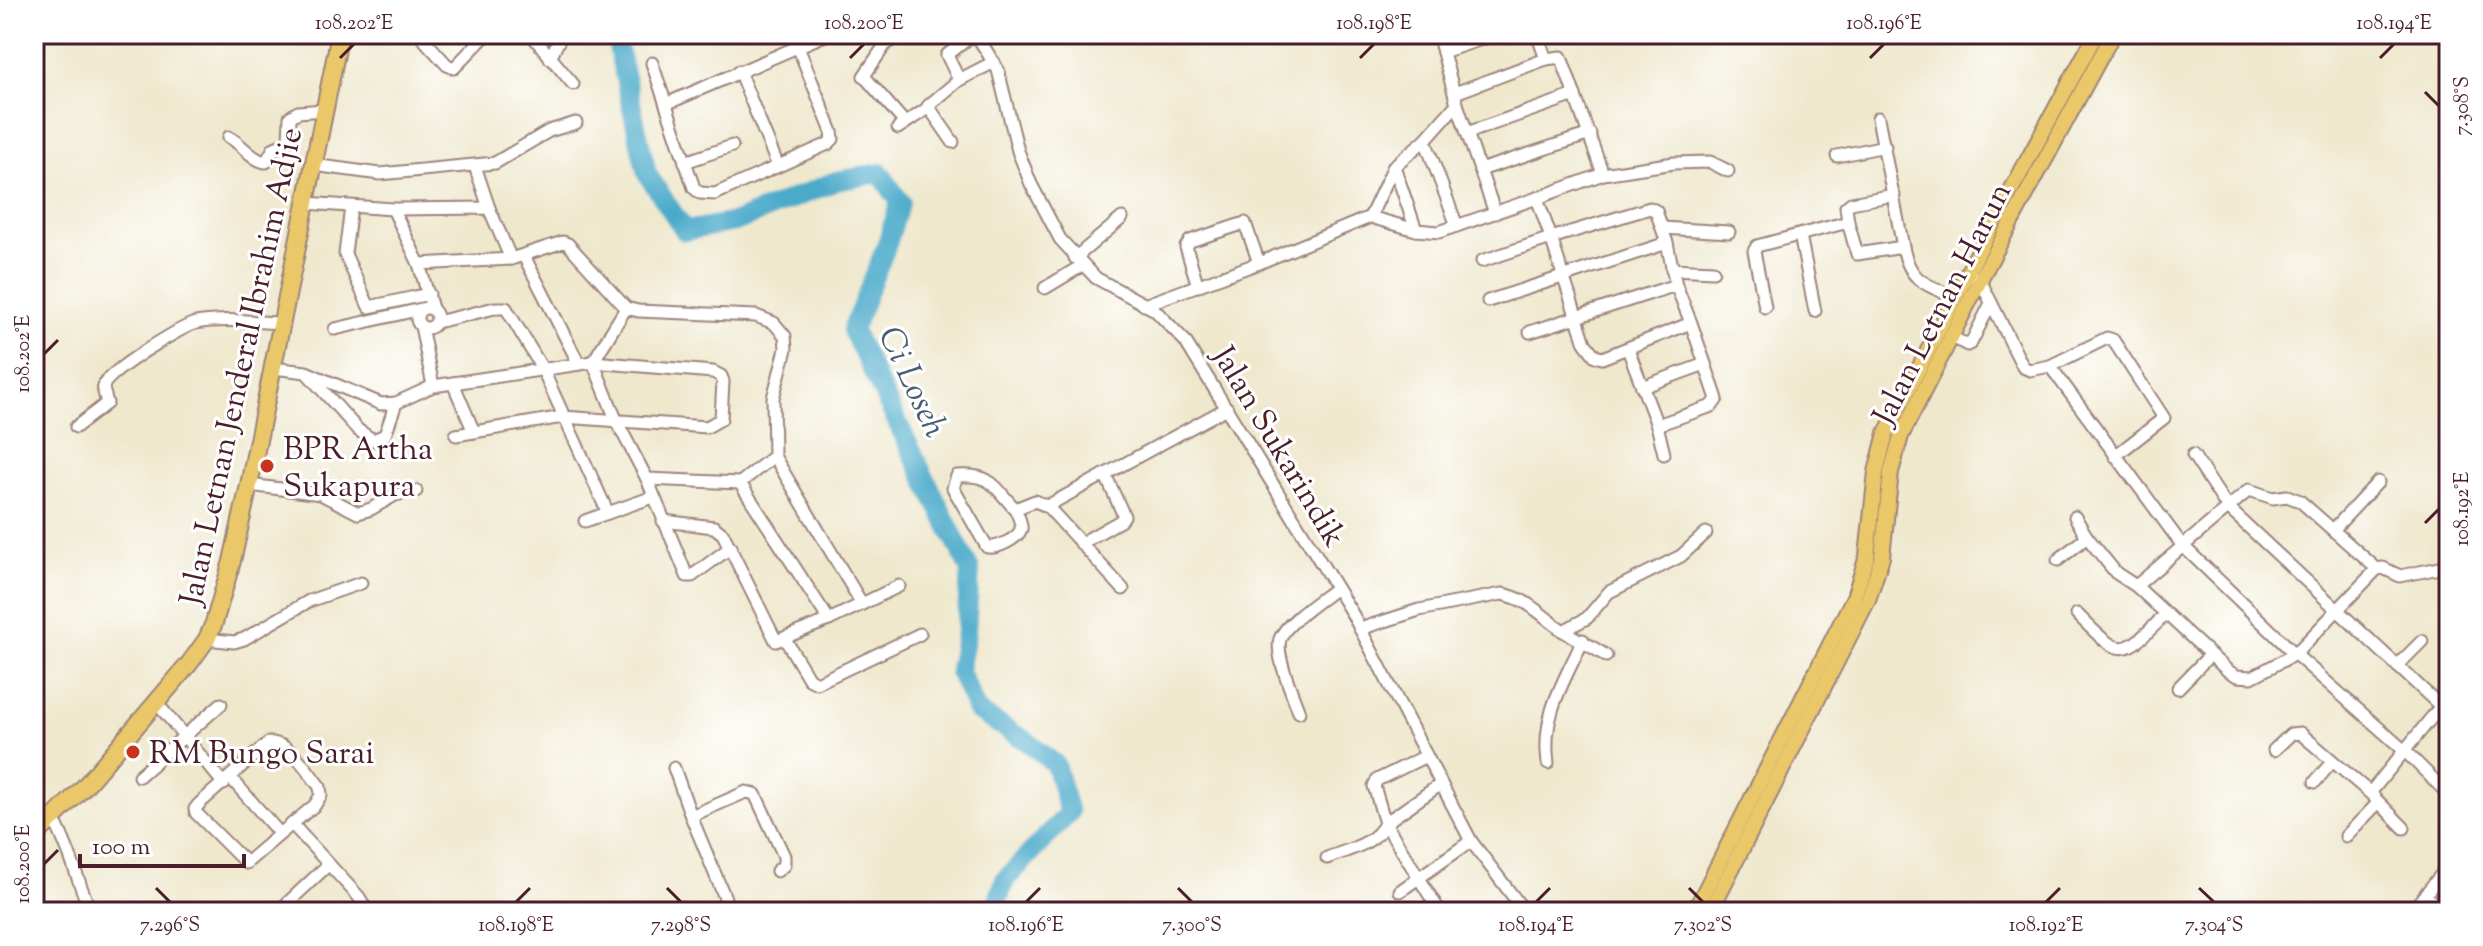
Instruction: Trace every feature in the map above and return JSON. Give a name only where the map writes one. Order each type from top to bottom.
[{"type":"highway","name":"Jalan Letnan Jenderal Ibrahim Adjie","points":[[36,830],[53,818],[85,786],[207,639],[223,596],[249,485],[340,34]]},
{"type":"main road","name":"Jalan Letnan Harun","points":[[1694,912],[1743,830],[1868,600],[1882,557],[1891,472],[1901,436],[1952,337],[1974,276],[2106,35]]},
{"type":"main road","name":"Jalan Letnan Harun","points":[[1710,912],[1743,830],[1854,597],[1867,556],[1876,472],[1886,433],[1955,297],[1974,276]]},
{"type":"street","points":[[419,34],[447,65],[454,68],[487,34]]},
{"type":"street","points":[[531,34],[573,84]]},
{"type":"street","points":[[550,58],[562,34]]},
{"type":"street","points":[[666,104],[827,34]]},
{"type":"street","points":[[901,34],[885,45],[864,76],[901,126],[928,108],[959,80],[994,62]]},
{"type":"street","points":[[959,80],[947,55],[975,34]]},
{"type":"street","name":"Jalan Sukarindik","points":[[975,34],[994,62],[1018,151],[1054,230],[1079,262],[1105,284],[1155,310],[1175,329],[1227,408],[1360,629],[1471,841],[1525,912]]},
{"type":"street","points":[[1438,34],[1467,133],[1495,213]]},
{"type":"street","points":[[1443,52],[1497,34]]},
{"type":"street","points":[[1537,34],[1546,59]]},
{"type":"street","points":[[652,63],[694,188],[706,195],[715,194],[828,144],[833,139],[798,47]]},
{"type":"street","points":[[1370,217],[1394,166],[1425,140],[1456,98],[1546,59],[1561,57],[1603,174]]},
{"type":"street","points":[[739,71],[778,166]]},
{"type":"street","points":[[1467,133],[1575,95]]},
{"type":"street","points":[[928,108],[953,142]]},
{"type":"street","points":[[229,137],[257,160],[266,162],[274,148],[288,144],[290,117],[298,112],[324,110]]},
{"type":"street","points":[[1878,118],[1907,265],[1914,277],[1955,297]]},
{"type":"street","points":[[313,165],[380,174],[495,163],[549,131],[576,123]]},
{"type":"street","points":[[1480,170],[1590,134]]},
{"type":"street","points":[[1425,140],[1457,226]]},
{"type":"street","points":[[685,162],[732,146]]},
{"type":"street","points":[[1837,156],[1885,146]]},
{"type":"street","points":[[1144,305],[1259,263],[1370,217],[1416,230],[1439,232],[1603,174],[1692,161],[1710,162],[1728,171]]},
{"type":"street","points":[[475,166],[511,259]]},
{"type":"street","points":[[1394,166],[1416,230]]},
{"type":"street","points":[[1894,195],[1848,205],[1848,222],[1855,252],[1859,256],[1903,247]]},
{"type":"street","points":[[1537,198],[1585,343],[1595,356],[1610,357],[1691,323]]},
{"type":"street","points":[[306,203],[393,209],[489,208]]},
{"type":"street","points":[[351,207],[345,254],[374,320]]},
{"type":"street","points":[[1482,261],[1650,208],[1656,211],[1676,285],[1717,399],[1715,404],[1657,425]]},
{"type":"street","points":[[393,209],[419,264],[429,294],[426,309],[417,318],[433,386]]},
{"type":"street","points":[[1045,288],[1079,262],[1122,218]]},
{"type":"street","points":[[1765,307],[1754,249],[1848,222]]},
{"type":"street","points":[[1198,286],[1186,247],[1190,241],[1245,223],[1259,263]]},
{"type":"street","points":[[1662,228],[1729,232]]},
{"type":"street","points":[[1800,235],[1815,311]]},
{"type":"street","points":[[419,264],[511,259],[557,243],[568,244],[626,308],[756,316],[774,323],[785,336],[786,349],[773,398],[774,456],[862,604]]},
{"type":"street","points":[[1488,301],[1667,243]]},
{"type":"street","points":[[524,256],[579,364]]},
{"type":"street","points":[[1672,269],[1713,271]]},
{"type":"street","points":[[1974,276],[2023,367],[2030,370],[2050,366],[2107,338],[2113,340],[2164,418],[2115,456]]},
{"type":"street","points":[[1530,332],[1676,285]]},
{"type":"street","points":[[369,307],[429,294]]},
{"type":"street","points":[[1952,337],[1967,345],[1971,343],[1990,305]]},
{"type":"street","points":[[421,326],[428,328],[437,322],[506,308],[542,368],[608,513]]},
{"type":"street","points":[[593,362],[626,308]]},
{"type":"street","points":[[335,329],[426,309],[437,314],[437,322]]},
{"type":"street","points":[[76,427],[107,403],[103,388],[106,382],[135,358],[185,326],[219,321],[283,323]]},
{"type":"street","points":[[1628,349],[1657,425],[1664,454]]},
{"type":"street","points":[[593,362],[617,422],[647,479],[683,572],[692,576],[731,547]]},
{"type":"street","points":[[273,368],[306,372],[381,404],[396,403],[433,386],[593,362],[707,371],[721,376],[721,419],[713,425],[563,417],[456,435]]},
{"type":"street","points":[[1642,387],[1705,364]]},
{"type":"street","points":[[2050,366],[2182,545],[2449,795]]},
{"type":"street","points":[[306,372],[358,430],[373,440],[385,435],[396,403]]},
{"type":"street","points":[[453,383],[474,432]]},
{"type":"street","points":[[1047,506],[1227,408]]},
{"type":"street","points":[[2193,455],[2227,507],[2445,710],[2406,752],[2346,836]]},
{"type":"street","points":[[647,479],[740,483],[774,456]]},
{"type":"street","points":[[1083,542],[1124,516],[1105,474]]},
{"type":"street","points":[[977,475],[1015,509],[1021,527],[1018,534],[995,548],[987,547],[953,488],[954,479],[957,476],[977,475]]},
{"type":"street","points":[[2333,530],[2378,482]]},
{"type":"street","points":[[740,483],[829,620]]},
{"type":"street","points":[[249,485],[321,494],[358,513],[395,495],[416,491]]},
{"type":"street","points":[[2136,586],[2249,490],[2273,498],[2294,497],[2377,569]]},
{"type":"street","points":[[585,521],[653,497]]},
{"type":"street","points":[[1015,509],[1035,501],[1047,506],[1123,589]]},
{"type":"street","points":[[2075,517],[2116,573],[2136,586],[2228,671],[2244,677],[2262,673],[2295,654],[2377,569],[2383,568],[2400,576],[2449,566]]},
{"type":"street","points":[[663,521],[714,527],[723,534],[773,638],[779,642],[899,586]]},
{"type":"street","points":[[1563,631],[1587,618],[1609,592],[1681,556],[1706,533]]},
{"type":"street","points":[[2058,560],[2087,537]]},
{"type":"street","points":[[207,639],[234,642],[244,639],[309,601],[361,583]]},
{"type":"street","points":[[1299,712],[1281,658],[1280,639],[1289,626],[1336,588]]},
{"type":"street","points":[[1360,629],[1419,610],[1502,594],[1515,596],[1563,631],[1606,656]]},
{"type":"street","points":[[2077,614],[2101,639],[2119,648],[2127,648],[2135,645],[2166,614]]},
{"type":"street","points":[[785,639],[809,679],[817,683],[920,634]]},
{"type":"street","points":[[1548,763],[1544,741],[1547,721],[1583,640]]},
{"type":"street","points":[[2397,666],[2422,641]]},
{"type":"street","points":[[2178,688],[2210,655]]},
{"type":"street","points":[[156,702],[184,738],[280,834]]},
{"type":"street","points":[[139,776],[221,704]]},
{"type":"street","points":[[2274,750],[2291,734],[2300,733],[2404,828]]},
{"type":"street","points":[[276,742],[287,747],[321,791],[315,805],[292,824],[244,863],[195,811],[268,743],[276,742]]},
{"type":"street","points":[[1426,756],[1374,783],[1385,823],[1440,912]]},
{"type":"street","points":[[2315,782],[2331,763]]},
{"type":"street","points":[[674,768],[725,898],[723,912]]},
{"type":"street","points":[[1327,858],[1370,840],[1381,832],[1385,823],[1441,784]]},
{"type":"street","points":[[691,816],[746,792],[755,794],[784,856],[784,865],[777,871]]},
{"type":"street","points":[[53,818],[65,838],[79,886],[91,912]]},
{"type":"street","points":[[292,824],[362,901],[363,907],[359,912]]},
{"type":"street","points":[[1400,891],[1471,841]]},
{"type":"street","points":[[278,912],[329,864]]},
{"type":"street","points":[[2411,912],[2449,865]]},
{"type":"street","points":[[2425,895],[2442,912]]},
{"type":"waterway","name":"Ci Loseh","points":[[618,34],[618,47],[647,174],[685,231],[735,222],[836,181],[880,173],[900,202],[886,247],[852,330],[970,570],[966,632],[959,671],[977,711],[1028,742],[1055,764],[1069,813],[1005,880],[994,912]]},
{"type":"place","name":"BPR Artha Sukapura","points":[[267,466]]},
{"type":"place","name":"RM Bungo Sarai","points":[[133,752]]}]
